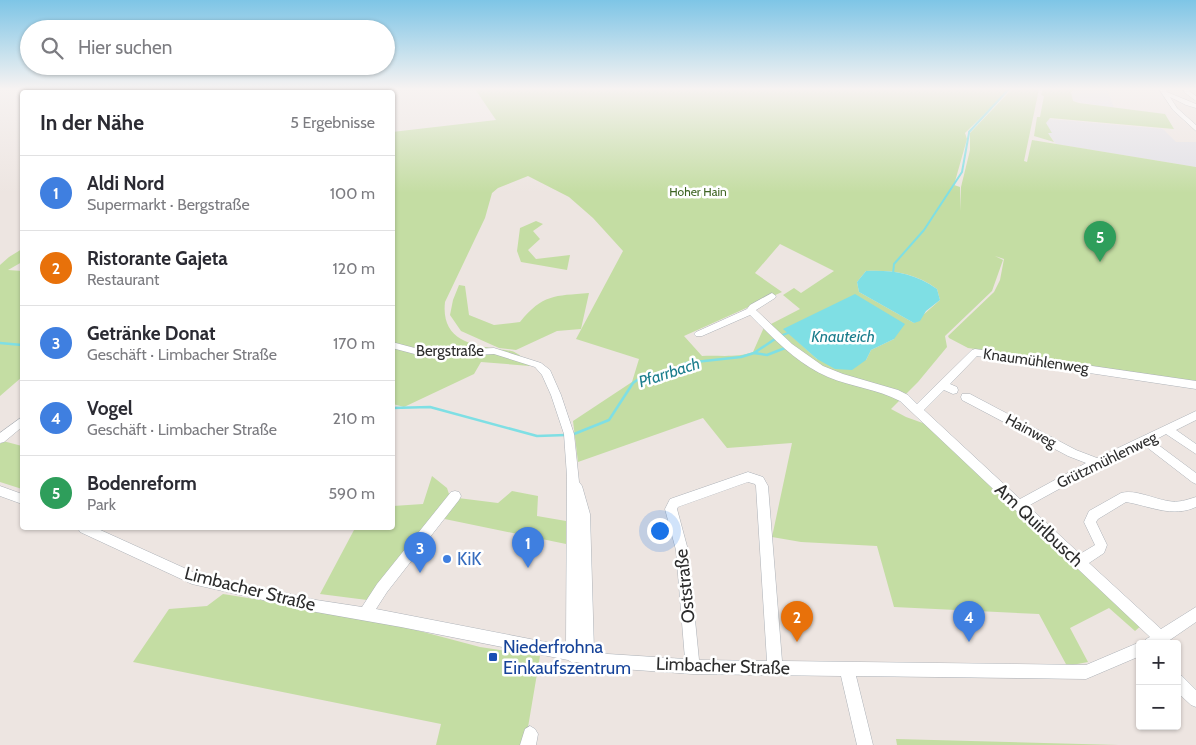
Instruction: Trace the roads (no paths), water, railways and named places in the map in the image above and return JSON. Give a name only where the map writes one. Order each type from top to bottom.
[{"type":"street","points":[[699,334],[751,311],[753,306],[772,296]]},
{"type":"street","points":[[751,311],[792,350],[822,370],[892,391],[918,410]]},
{"type":"street","name":"Bergstraße","points":[[395,347],[426,354],[494,351],[538,365],[546,373],[567,428],[573,476],[584,514],[580,657]]},
{"type":"street","name":"Knaumühlenweg","points":[[918,410],[948,388],[975,352],[1196,385]]},
{"type":"street","name":"Hainweg","points":[[966,397],[1072,453],[1097,463]]},
{"type":"street","name":"Am Quirlbusch","points":[[918,410],[1079,562],[1155,640]]},
{"type":"street","name":"Grützmühlenweg","points":[[1019,505],[1097,463],[1146,441],[1196,415]]},
{"type":"street","points":[[0,439],[20,423]]},
{"type":"street","points":[[1168,430],[1196,450]]},
{"type":"street","points":[[1146,441],[1196,478]]},
{"type":"street","name":"Oststraße","points":[[693,667],[682,550],[671,510],[674,503],[709,489],[748,477],[755,477],[762,486],[775,668]]},
{"type":"street","points":[[0,491],[20,498]]},
{"type":"street","points":[[366,614],[378,593],[455,496]]},
{"type":"street","points":[[1079,562],[1100,550],[1101,545],[1090,522],[1093,515],[1125,497],[1171,507],[1190,506],[1196,502]]},
{"type":"street","name":"Limbacher Straße","points":[[88,530],[192,578],[316,606],[366,614],[580,657],[693,667],[1086,672],[1136,651]]},
{"type":"street","points":[[1157,640],[1196,614]]},
{"type":"street","points":[[847,670],[865,745]]},
{"type":"street","points":[[1181,685],[1196,700]]},
{"type":"water","name":"Knauteich","points":[[866,271],[894,272],[920,279],[937,289],[940,300],[926,311],[920,321],[914,323],[859,292],[857,282]]},
{"type":"water","name":"Knauteich","points":[[855,294],[905,324],[894,339],[871,350],[866,360],[852,370],[835,369],[817,359],[783,329]]},
{"type":"waterway","name":"Pfarrbach","points":[[969,132],[977,124]]},
{"type":"waterway","name":"Pfarrbach","points":[[893,274],[894,264],[924,230],[962,172],[969,133]]},
{"type":"waterway","points":[[780,336],[788,333]]},
{"type":"waterway","points":[[754,353],[775,339]]},
{"type":"waterway","name":"Pfarrbach","points":[[0,343],[20,345]]},
{"type":"waterway","name":"Pfarrbach","points":[[754,353],[767,355],[785,348]]},
{"type":"waterway","name":"Pfarrbach","points":[[574,434],[609,420],[633,383],[640,378],[658,378],[686,363],[741,357],[754,353]]},
{"type":"waterway","name":"Pfarrbach","points":[[395,408],[430,407],[537,436],[566,435]]},
{"type":"place","name":"Bodenreform","points":[[1100,262]]},
{"type":"place","name":"KiK","points":[[447,559]]},
{"type":"place","name":"Aldi Nord","points":[[528,568]]},
{"type":"place","name":"Getränke Donat","points":[[420,573]]},
{"type":"place","name":"Ristorante Gajeta","points":[[797,642]]},
{"type":"place","name":"Vogel","points":[[969,642]]},
{"type":"place","name":"Niederfrohna Einkaufszentrum","points":[[493,657]]},
{"type":"park label","name":"Hoher Hain","points":[[698,192]]}]
